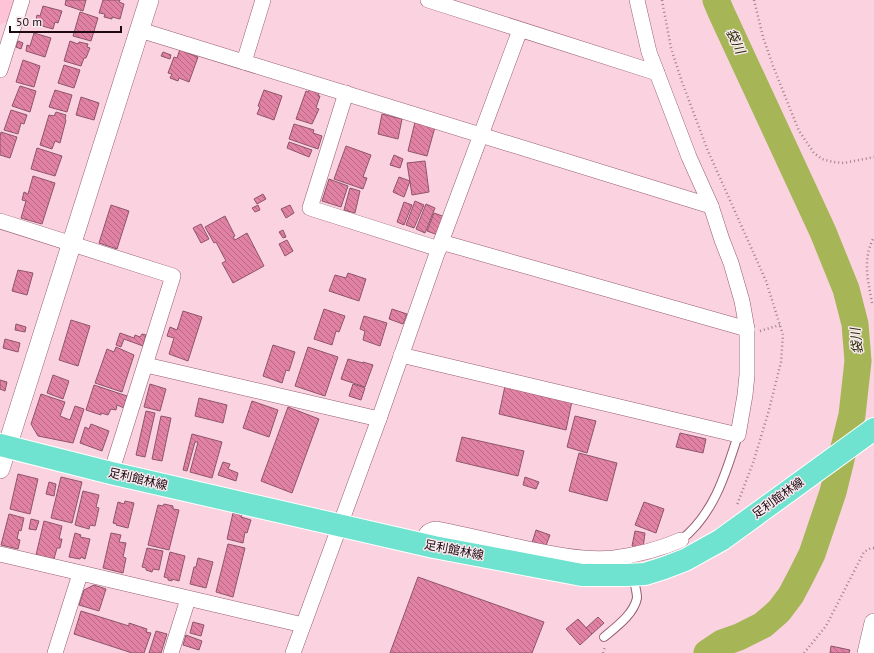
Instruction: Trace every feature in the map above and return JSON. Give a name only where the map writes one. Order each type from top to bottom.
[{"type":"main road","name":"足利館林線","points":[[4,446],[111,473],[423,544],[582,575],[633,575],[645,574],[685,560],[721,540],[874,429]]},
{"type":"street","points":[[0,70],[6,33],[22,0]]},
{"type":"street","points":[[0,469],[4,446],[72,244],[149,0]]},
{"type":"street","points":[[244,62],[263,0]]},
{"type":"street","points":[[428,0],[657,73]]},
{"type":"street","points":[[401,355],[738,435],[745,395],[746,329],[738,283],[711,206],[686,150],[649,52],[637,0]]},
{"type":"street","points":[[140,30],[711,206]]},
{"type":"street","points":[[293,653],[339,524],[379,419],[440,246],[520,30]]},
{"type":"street","points":[[346,93],[310,208],[440,246],[746,329]]},
{"type":"street","points":[[0,221],[174,276],[111,473]]},
{"type":"street","points":[[146,365],[379,419]]},
{"type":"street","points":[[423,544],[425,535],[430,530],[436,529],[541,552],[582,557],[612,558],[644,553],[668,546],[681,540]]},
{"type":"street","points":[[0,554],[80,574],[303,625]]},
{"type":"street","points":[[55,653],[80,574]]},
{"type":"street","points":[[170,653],[188,599]]},
{"type":"street","points":[[867,653],[874,623]]},
{"type":"lane","points":[[681,540],[703,516],[715,499],[738,435]]},
{"type":"lane","points":[[604,636],[622,621],[633,608],[637,598],[633,575]]},
{"type":"path","points":[[754,0],[763,37],[773,66],[799,131],[814,153],[822,159],[844,163],[874,157]]},
{"type":"path","points":[[872,303],[866,268],[867,254],[874,237]]},
{"type":"path","points":[[762,330],[780,325]]},
{"type":"path","points":[[804,653],[826,626],[864,552],[874,548]]},
{"type":"shaded area","points":[[0,0],[15,0],[8,21],[0,25]]},
{"type":"building","points":[[66,0],[86,0],[83,11],[65,5]]},
{"type":"building","points":[[103,0],[120,0],[119,2],[124,4],[120,19],[104,17],[105,14],[99,13]]},
{"type":"building","points":[[43,6],[62,11],[58,23],[55,22],[53,29],[35,24],[37,15],[40,16]]},
{"type":"building","points":[[80,12],[98,18],[91,41],[73,36]]},
{"type":"building","points":[[34,33],[51,38],[45,57],[26,51],[27,45],[30,46]]},
{"type":"building","points":[[18,41],[23,43],[21,49],[16,47]]},
{"type":"building","points":[[70,41],[78,44],[79,42],[88,44],[87,47],[90,48],[81,66],[64,61]]},
{"type":"building","points":[[180,49],[198,57],[189,82],[179,78],[178,81],[170,78],[172,74],[168,73],[174,57],[177,58]]},
{"type":"building","points":[[163,52],[171,55],[170,59],[161,56]]},
{"type":"building","points":[[23,60],[40,66],[34,87],[16,82]]},
{"type":"building","points":[[64,65],[80,70],[74,88],[58,83]]},
{"type":"building","points":[[20,86],[36,91],[30,112],[12,106]]},
{"type":"building","points":[[310,89],[319,92],[318,96],[320,96],[316,108],[319,109],[312,124],[296,119],[306,91],[308,92]]},
{"type":"building","points":[[55,90],[72,95],[67,112],[49,107]]},
{"type":"building","points":[[264,90],[282,96],[274,120],[257,114],[260,107],[258,106]]},
{"type":"building","points":[[81,97],[99,103],[94,120],[76,115]]},
{"type":"building","points":[[11,110],[27,115],[24,124],[21,123],[18,134],[4,130]]},
{"type":"building","points":[[56,112],[66,115],[66,120],[60,143],[55,141],[52,149],[40,145],[49,115],[54,116]]},
{"type":"building","points":[[382,114],[402,119],[398,139],[378,134]]},
{"type":"building","points":[[415,122],[435,127],[427,156],[408,151]]},
{"type":"building","points":[[294,124],[314,130],[313,133],[322,136],[318,149],[289,139]]},
{"type":"building","points":[[1,132],[17,137],[10,158],[0,155]]},
{"type":"building","points":[[289,142],[312,150],[309,157],[287,148]]},
{"type":"building","points":[[346,146],[371,155],[363,177],[367,178],[363,189],[334,179]]},
{"type":"building","points":[[37,148],[62,156],[55,176],[31,169]]},
{"type":"building","points":[[394,155],[403,159],[400,168],[390,165]]},
{"type":"building","points":[[425,161],[429,192],[412,195],[407,163]]},
{"type":"building","points":[[33,176],[55,183],[42,224],[21,218],[26,201],[22,200],[24,192],[28,194]]},
{"type":"building","points":[[399,177],[410,181],[404,197],[393,192]]},
{"type":"building","points":[[329,179],[348,186],[341,207],[322,201]]},
{"type":"building","points":[[350,188],[360,191],[355,213],[344,210]]},
{"type":"building","points":[[263,194],[266,199],[257,204],[254,199]]},
{"type":"building","points":[[415,201],[424,205],[414,228],[406,225]]},
{"type":"building","points":[[404,202],[412,205],[404,225],[397,222]]},
{"type":"building","points":[[426,204],[435,208],[425,233],[416,229]]},
{"type":"building","points":[[111,205],[129,211],[117,249],[99,243]]},
{"type":"building","points":[[258,205],[260,210],[255,212],[252,208]]},
{"type":"building","points":[[290,205],[294,213],[286,218],[281,209]]},
{"type":"building","points":[[434,213],[445,217],[438,235],[427,231]]},
{"type":"building","points":[[225,216],[235,236],[233,237],[235,240],[247,233],[264,266],[233,283],[222,263],[226,261],[216,242],[214,243],[205,227]]},
{"type":"building","points":[[201,224],[209,239],[201,243],[193,228]]},
{"type":"building","points":[[283,230],[286,237],[283,238],[279,232]]},
{"type":"building","points":[[287,240],[293,251],[285,256],[279,244]]},
{"type":"building","points":[[18,270],[33,273],[27,295],[12,291]]},
{"type":"building","points":[[348,273],[366,279],[359,301],[329,291],[335,275],[346,278]]},
{"type":"building","points":[[324,309],[345,316],[339,332],[336,331],[332,345],[314,339]]},
{"type":"building","points":[[392,309],[407,314],[403,324],[389,319]]},
{"type":"building","points":[[183,311],[202,317],[188,361],[169,354],[174,338],[167,336],[170,327],[177,330]]},
{"type":"building","points":[[364,316],[387,323],[380,346],[363,340],[365,331],[360,329]]},
{"type":"building","points":[[71,320],[90,326],[78,366],[59,360]]},
{"type":"building","points":[[16,324],[26,327],[25,332],[15,330]]},
{"type":"building","points":[[120,333],[134,338],[135,335],[140,337],[142,334],[146,335],[143,346],[124,339],[121,347],[116,345]]},
{"type":"building","points":[[5,339],[20,343],[18,352],[3,348]]},
{"type":"building","points":[[273,345],[295,352],[289,371],[286,370],[282,383],[263,376]]},
{"type":"building","points":[[116,347],[134,355],[122,392],[95,383],[107,349],[114,352]]},
{"type":"building","points":[[308,347],[338,357],[325,396],[295,386]]},
{"type":"building","points":[[348,359],[373,365],[365,387],[341,379]]},
{"type":"building","points":[[53,375],[69,381],[63,399],[47,393]]},
{"type":"building","points":[[0,380],[7,382],[5,391],[0,389]]},
{"type":"building","points":[[150,384],[166,389],[160,411],[144,407]]},
{"type":"building","points":[[353,384],[365,388],[361,400],[349,396]]},
{"type":"building","points":[[94,385],[127,396],[124,408],[117,405],[116,410],[111,409],[108,415],[101,413],[101,415],[86,410]]},
{"type":"building","points":[[505,386],[572,401],[566,430],[499,414]]},
{"type":"building","points":[[41,394],[65,402],[60,416],[70,420],[75,406],[84,409],[73,443],[38,436],[31,424]]},
{"type":"building","points":[[199,398],[227,405],[223,423],[195,416]]},
{"type":"building","points":[[252,401],[278,410],[269,437],[243,428]]},
{"type":"building","points":[[288,407],[319,419],[292,493],[261,481]]},
{"type":"building","points":[[146,411],[155,413],[145,457],[136,455]]},
{"type":"building","points":[[161,416],[171,418],[162,461],[152,459]]},
{"type":"building","points":[[575,416],[596,421],[587,453],[567,447]]},
{"type":"building","points":[[91,424],[109,431],[102,451],[80,443],[85,427],[89,429]]},
{"type":"building","points":[[680,433],[706,439],[703,453],[676,447]]},
{"type":"building","points":[[192,434],[222,442],[212,478],[190,472],[198,442],[195,442],[187,471],[183,470]]},
{"type":"building","points":[[462,437],[524,451],[518,476],[456,461]]},
{"type":"building","points":[[579,453],[617,463],[607,501],[569,491]]},
{"type":"building","points":[[223,462],[230,464],[228,469],[238,473],[236,481],[218,475]]},
{"type":"building","points":[[18,474],[38,479],[30,514],[10,509]]},
{"type":"building","points":[[61,477],[82,482],[72,523],[51,518]]},
{"type":"building","points":[[525,477],[539,482],[536,489],[523,485]]},
{"type":"building","points":[[49,482],[56,484],[54,496],[46,494]]},
{"type":"building","points":[[83,491],[99,495],[96,507],[99,508],[95,526],[90,525],[89,529],[75,525]]},
{"type":"building","points":[[125,501],[134,503],[128,528],[113,523],[118,502],[124,504]]},
{"type":"building","points":[[644,502],[664,509],[656,533],[635,525]]},
{"type":"building","points":[[164,504],[173,506],[173,509],[179,510],[169,550],[148,545],[158,505],[163,506]]},
{"type":"building","points":[[233,513],[242,515],[241,517],[251,520],[247,533],[245,532],[243,543],[227,539]]},
{"type":"building","points":[[9,514],[24,518],[21,531],[19,530],[17,539],[20,540],[18,549],[1,545]]},
{"type":"building","points":[[31,519],[39,521],[36,530],[29,529]]},
{"type":"building","points":[[44,521],[62,526],[59,539],[62,539],[60,548],[57,548],[54,559],[36,555]]},
{"type":"building","points":[[536,530],[550,535],[545,548],[532,543]]},
{"type":"building","points":[[635,531],[645,533],[643,548],[632,546]]},
{"type":"building","points":[[75,533],[81,535],[80,537],[90,539],[85,559],[81,557],[80,559],[69,557]]},
{"type":"building","points":[[111,533],[121,535],[119,542],[126,543],[123,557],[126,558],[123,573],[103,568]]},
{"type":"building","points":[[228,544],[245,548],[233,597],[216,592]]},
{"type":"building","points":[[147,548],[163,551],[159,570],[153,569],[152,572],[142,567]]},
{"type":"building","points":[[170,552],[185,556],[179,581],[172,579],[172,581],[168,580],[168,578],[164,577]]},
{"type":"building","points":[[198,558],[213,562],[206,588],[190,584]]},
{"type":"building","points":[[418,577],[544,622],[532,653],[390,653]]},
{"type":"building","points":[[94,585],[106,589],[99,611],[79,605],[84,590]]},
{"type":"building","points":[[81,611],[129,626],[129,623],[147,629],[146,632],[151,633],[144,653],[132,653],[74,634]]},
{"type":"building","points":[[598,617],[604,623],[592,634],[586,628]]},
{"type":"building","points":[[578,619],[592,634],[580,645],[566,629]]},
{"type":"building","points":[[193,622],[204,625],[201,636],[190,633]]},
{"type":"building","points":[[156,631],[167,634],[161,653],[149,653]]},
{"type":"building","points":[[186,635],[202,641],[199,650],[183,645]]},
{"type":"building","points":[[831,646],[850,650],[849,653],[830,653]]},
{"type":"waterway","name":"袋川","points":[[707,653],[722,643],[739,637],[763,625],[779,611],[791,595],[801,576],[812,554],[833,492],[852,415],[858,361],[855,324],[846,289],[823,232],[716,0]]}]
